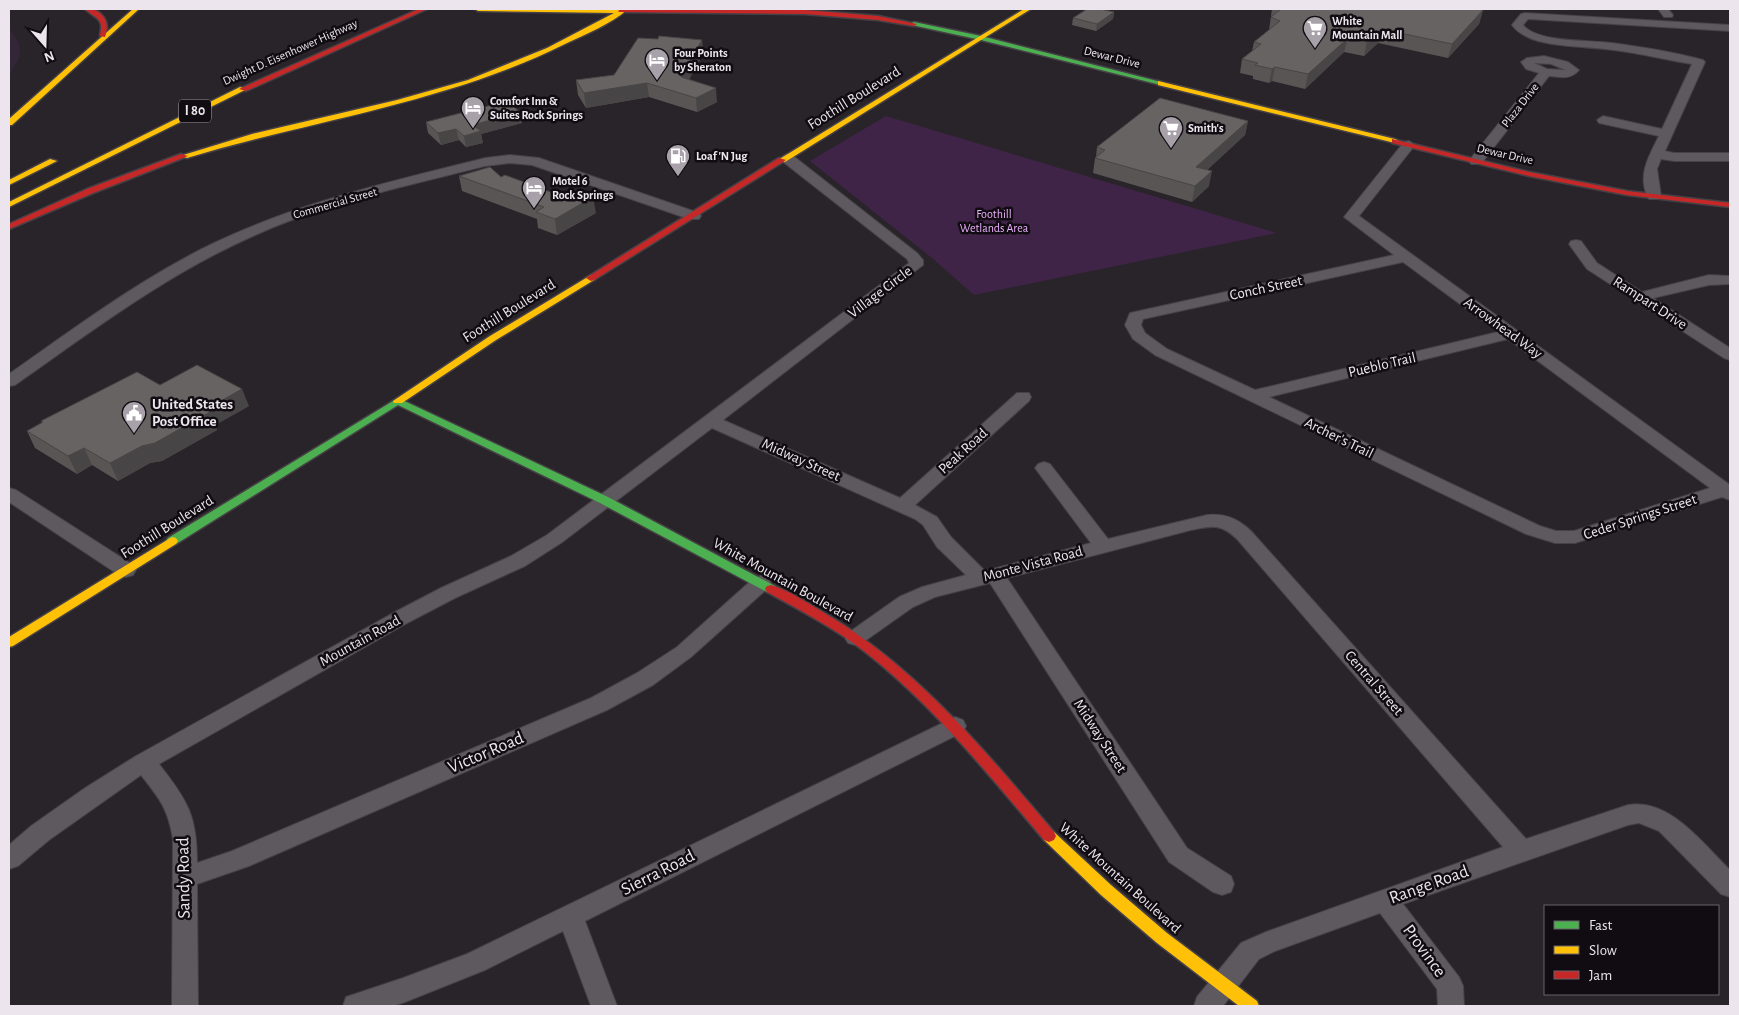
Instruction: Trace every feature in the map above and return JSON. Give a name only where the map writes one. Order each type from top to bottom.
[{"type":"main road","points":[[88,9],[104,18],[106,24],[104,36]]},
{"type":"main road","points":[[9,123],[136,9]]},
{"type":"main road","name":"Dwight D. Eisenhower Highway","points":[[9,205],[138,138],[300,61],[424,9]]},
{"type":"main road","name":"Dewar Drive","points":[[478,9],[807,12],[860,15],[911,23],[981,38],[1476,161],[1585,186],[1730,205]]},
{"type":"main road","name":"Foothill Boulevard","points":[[9,643],[398,401],[493,338],[1028,9]]},
{"type":"main road","points":[[9,227],[51,207],[143,170],[231,141],[447,88],[495,72],[539,55],[623,10]]},
{"type":"main road","points":[[9,183],[62,157]]},
{"type":"main road","name":"White Mountain Boulevard","points":[[398,401],[604,500],[806,607],[855,638],[882,658],[955,726],[1053,841],[1215,996],[1252,1006]]},
{"type":"street","points":[[1654,196],[1649,173],[1699,62],[1611,46],[1573,44],[1528,34],[1520,30],[1517,25],[1525,16],[1730,28]]},
{"type":"street","name":"Plaza Drive","points":[[1476,161],[1546,72]]},
{"type":"street","points":[[1603,120],[1667,134]]},
{"type":"street","name":"Arrowhead Way","points":[[1410,144],[1351,217],[1727,492]]},
{"type":"street","points":[[1658,154],[1674,157],[1730,157]]},
{"type":"street","name":"Commercial Street","points":[[9,381],[171,272],[233,239],[292,215],[330,203],[485,162],[510,158],[534,161],[694,216]]},
{"type":"street","name":"Village Circle","points":[[709,420],[916,265],[916,260],[912,256],[787,158]]},
{"type":"street","name":"Rampart Drive","points":[[1576,244],[1592,266],[1730,355]]},
{"type":"street","name":"Conch Street","points":[[1133,325],[1136,316],[1406,257]]},
{"type":"street","points":[[1640,297],[1709,280],[1730,280]]},
{"type":"street","name":"Archer's Trail","points":[[1133,325],[1139,336],[1161,352],[1532,530],[1555,537]]},
{"type":"street","name":"Pueblo Trail","points":[[1253,396],[1511,334]]},
{"type":"street","name":"Peak Road","points":[[903,505],[1023,397]]},
{"type":"street","name":"Mountain Road","points":[[9,859],[40,833],[92,795],[144,762],[402,617],[448,593],[518,562],[554,539],[709,420]]},
{"type":"street","name":"Midway Street","points":[[709,420],[903,505],[930,521],[944,542],[988,576],[1178,855],[1222,884]]},
{"type":"street","points":[[1044,468],[1103,546]]},
{"type":"street","name":"Ceder Springs Street","points":[[1555,537],[1575,537],[1727,492]]},
{"type":"street","points":[[9,494],[126,570]]},
{"type":"street","name":"Monte Vista Road","points":[[855,638],[906,602],[929,592],[1103,546],[1208,521],[1224,520]]},
{"type":"street","name":"Central Street","points":[[1224,520],[1235,526],[1244,535],[1521,851]]},
{"type":"street","name":"Victor Road","points":[[185,878],[240,859],[599,704],[646,679],[684,652],[761,583]]},
{"type":"street","name":"Sierra Road","points":[[356,1006],[405,990],[476,962],[571,917],[955,726]]},
{"type":"street","name":"Sandy Road","points":[[144,762],[167,791],[181,816],[185,838],[185,1006]]},
{"type":"street","name":"Range Road","points":[[1215,996],[1250,951],[1266,943],[1521,851],[1628,815],[1640,813],[1653,817]]},
{"type":"street","points":[[1653,817],[1667,824],[1680,835],[1730,886]]},
{"type":"street","name":"Province","points":[[1386,901],[1450,986],[1452,1006]]},
{"type":"street","points":[[571,917],[604,1006]]},
{"type":"shaded area","points":[[9,28],[19,43],[20,56],[9,76]]},
{"type":"green space","name":"Foothill Wetlands Area","points":[[886,116],[1277,233],[974,295],[932,258],[810,161]]},
{"type":"building","points":[[1087,9],[1114,12],[1097,24],[1073,18]]},
{"type":"building","name":"White Mountain Mall","points":[[1278,9],[1483,10],[1452,44],[1381,29],[1367,42],[1348,38],[1308,74],[1275,67],[1272,69],[1255,65],[1258,63],[1242,59],[1261,44],[1254,42],[1280,21],[1271,17],[1280,10]]},
{"type":"building","points":[[659,36],[702,40],[681,77],[716,88],[696,98],[647,83],[584,93],[576,80],[614,75],[638,38],[658,39]]},
{"type":"building","name":"Smith's","points":[[1160,98],[1248,121],[1196,167],[1212,171],[1195,186],[1095,158],[1105,150],[1097,147]]},
{"type":"building","points":[[507,101],[520,112],[473,125],[481,131],[464,136],[456,129],[438,133],[426,122]]},
{"type":"building","points":[[490,167],[501,177],[505,175],[564,197],[574,191],[593,197],[555,219],[536,212],[544,207],[459,176]]},
{"type":"building","name":"United States Post Office","points":[[197,365],[242,389],[205,410],[210,412],[155,443],[142,446],[110,463],[84,448],[68,456],[27,431],[43,422],[41,421],[137,372],[160,385]]},
{"type":"traffic: fast","points":[[914,24],[981,38],[1161,83]]},
{"type":"traffic: fast","points":[[398,401],[604,500],[771,589]]},
{"type":"traffic: fast","points":[[172,541],[398,401]]},
{"type":"traffic: slow","points":[[9,123],[136,9]]},
{"type":"traffic: slow","points":[[478,9],[621,11]]},
{"type":"traffic: slow","points":[[184,156],[219,145],[435,92],[470,81],[550,49],[625,9]]},
{"type":"traffic: slow","points":[[782,160],[1028,9]]},
{"type":"traffic: slow","points":[[1161,83],[1395,141]]},
{"type":"traffic: slow","points":[[9,205],[243,89]]},
{"type":"traffic: slow","points":[[9,183],[53,161]]},
{"type":"traffic: slow","points":[[398,401],[493,338],[591,278]]},
{"type":"traffic: slow","points":[[9,643],[172,541]]},
{"type":"traffic: slow","points":[[1049,836],[1106,890],[1162,938],[1251,1006]]},
{"type":"traffic: jam","points":[[88,9],[103,19],[105,26],[103,36]]},
{"type":"traffic: jam","points":[[243,89],[424,9]]},
{"type":"traffic: jam","points":[[621,11],[805,12],[878,18],[914,24]]},
{"type":"traffic: jam","points":[[1395,141],[1529,174],[1627,193],[1730,205]]},
{"type":"traffic: jam","points":[[9,227],[90,191],[184,156]]},
{"type":"traffic: jam","points":[[591,278],[782,160]]},
{"type":"traffic: jam","points":[[771,589],[842,629],[904,678],[948,720],[1049,836]]},
{"type":"place","name":"White Mountain Mall","points":[[1315,49]]},
{"type":"place","name":"Four Points by Sheraton","points":[[657,81]]},
{"type":"place","name":"Comfort Inn & Suites Rock Springs","points":[[473,129]]},
{"type":"place","name":"Smith's","points":[[1171,149]]},
{"type":"place","name":"Loaf 'N Jug","points":[[678,177]]},
{"type":"place","name":"Motel 6 Rock Springs","points":[[534,209]]},
{"type":"place","name":"United States Post Office","points":[[134,434]]}]
